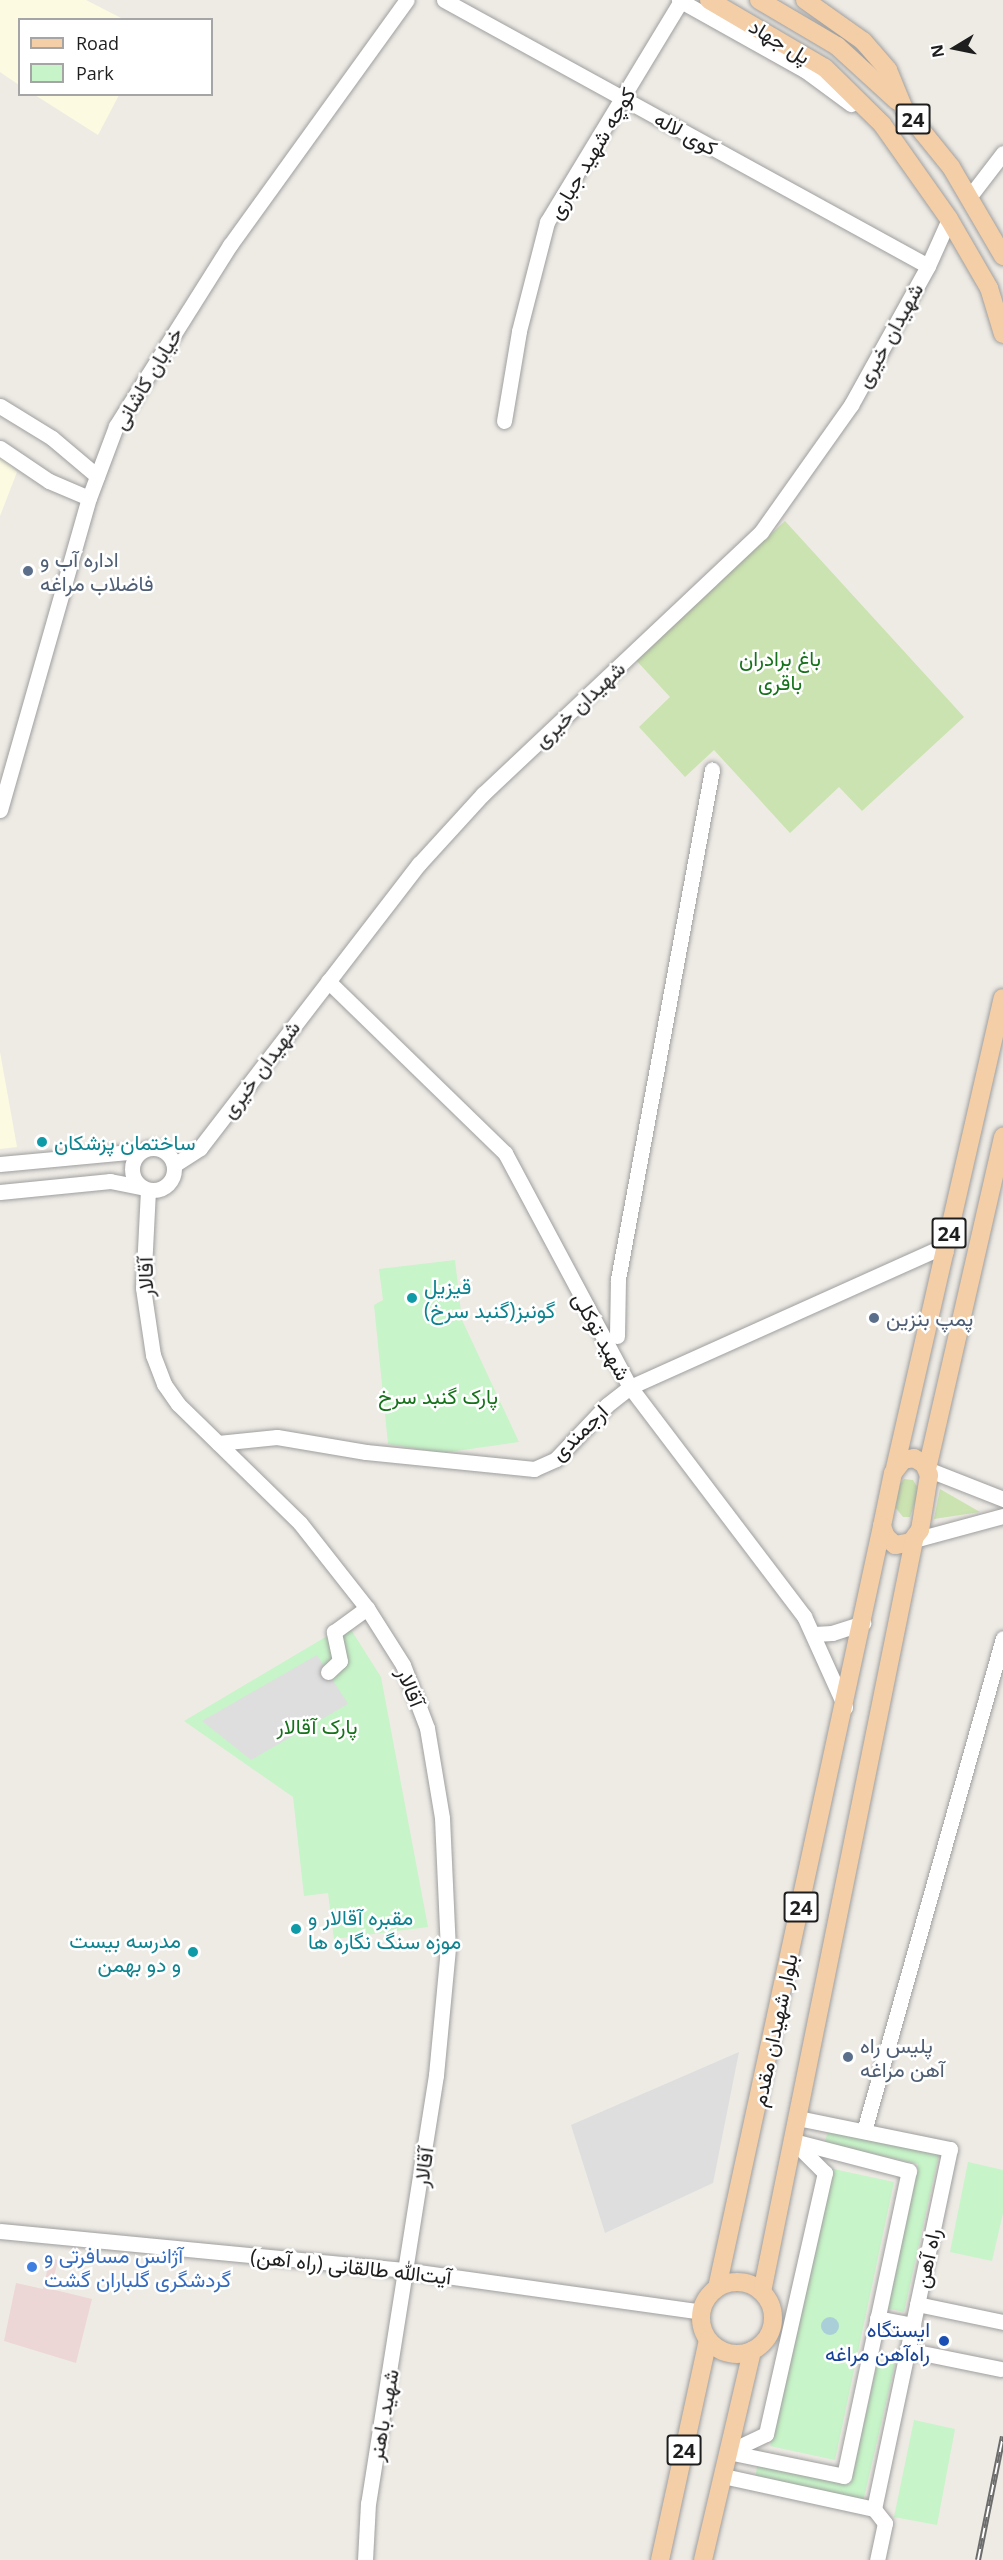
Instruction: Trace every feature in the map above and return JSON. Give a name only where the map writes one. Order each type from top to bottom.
[{"type":"main road","name":"پل جهاد","points":[[709,0],[789,43],[848,87],[882,124]]},
{"type":"main road","name":"پل جهاد","points":[[759,0],[801,22],[864,67],[904,109]]},
{"type":"main road","name":"24","points":[[805,0],[826,11],[863,41],[888,70],[904,109],[970,196],[1003,256]]},
{"type":"main road","name":"24","points":[[882,124],[949,219],[989,288],[1003,334]]},
{"type":"main road","name":"24","points":[[882,1526],[1003,998]]},
{"type":"main road","name":"24","points":[[914,1540],[920,1530],[930,1483],[927,1469],[1003,1137]]},
{"type":"main road","points":[[895,1468],[903,1460],[914,1458],[927,1469]]},
{"type":"main road","points":[[882,1526],[886,1537],[895,1545],[914,1540]]},
{"type":"main road","name":"بلوار شهیدان مقدم","points":[[717,2288],[845,1707],[882,1526]]},
{"type":"main road","name":"بلوار شهیدان مقدم","points":[[762,2292],[914,1540]]},
{"type":"main road","points":[[717,2288],[745,2283],[762,2292]]},
{"type":"main road","name":"24","points":[[660,2560],[708,2340],[701,2312],[717,2288]]},
{"type":"main road","name":"24","points":[[704,2560],[752,2351],[768,2337],[772,2325],[771,2308],[762,2292]]},
{"type":"main road","points":[[708,2340],[733,2354],[752,2351]]},
{"type":"street","name":"خیابان کاشانی","points":[[0,810],[4,778],[89,498],[116,426],[230,246],[407,0]]},
{"type":"street","name":"کوی لاله","points":[[444,0],[928,266]]},
{"type":"street","name":"کوچه شهید جباری","points":[[504,421],[519,331],[547,222],[577,168],[624,99],[680,0]]},
{"type":"street","name":"24","points":[[680,0],[806,71],[882,124]]},
{"type":"street","points":[[970,196],[1003,153]]},
{"type":"street","name":"شهیدان خیری","points":[[174,1165],[200,1148],[419,864],[483,794],[761,532],[851,405],[928,266],[949,219]]},
{"type":"street","points":[[0,406],[52,438],[97,476]]},
{"type":"street","points":[[0,448],[49,481],[89,498]]},
{"type":"street","points":[[617,1336],[618,1280],[712,770]]},
{"type":"street","name":"شهید توکلی","points":[[328,981],[506,1153],[630,1387],[804,1616],[845,1707]]},
{"type":"street","points":[[0,1164],[161,1149],[174,1165],[168,1184],[145,1188],[110,1181],[0,1192]]},
{"type":"street","points":[[141,1151],[132,1169],[145,1188]]},
{"type":"street","name":"آقالار","points":[[145,1188],[143,1288],[153,1355],[164,1384],[178,1404],[300,1523],[367,1608],[403,1665],[427,1728],[442,1818],[448,1948],[436,2075],[404,2270]]},
{"type":"street","name":"ارجمندی","points":[[218,1443],[277,1437],[366,1452],[534,1469],[556,1459],[607,1405],[630,1387],[937,1248],[945,1252]]},
{"type":"street","points":[[927,1469],[1003,1499]]},
{"type":"street","points":[[914,1540],[1003,1516]]},
{"type":"street","points":[[328,1672],[340,1661],[334,1632],[367,1608]]},
{"type":"street","points":[[814,1634],[832,1633],[863,1623]]},
{"type":"street","points":[[864,2131],[1003,1638]]},
{"type":"street","name":"راه آهن","points":[[798,2118],[950,2149],[874,2510]]},
{"type":"street","points":[[728,2452],[766,2434],[825,2172],[793,2142]]},
{"type":"street","name":"راه آهن","points":[[728,2452],[844,2476],[909,2170],[793,2142]]},
{"type":"street","name":"(راه آهن) آیت‌الله طالقانی","points":[[0,2231],[404,2270],[701,2312]]},
{"type":"street","name":"شهید باهنر","points":[[365,2560],[368,2503],[399,2324],[404,2270]]},
{"type":"street","points":[[917,2304],[1003,2322]]},
{"type":"street","points":[[877,2319],[913,2325]]},
{"type":"street","points":[[908,2350],[1000,2369]]},
{"type":"street","points":[[723,2476],[874,2510],[885,2523],[877,2560]]},
{"type":"shaded area","points":[[0,0],[86,0],[121,18],[18,18],[18,84],[0,72]]},
{"type":"shaded area","points":[[37,96],[118,96],[98,135]]},
{"type":"shaded area","points":[[0,454],[17,472],[0,516]]},
{"type":"shaded area","points":[[0,1052],[17,1147],[0,1149]]},
{"type":"shaded area","points":[[317,1655],[348,1704],[251,1760],[202,1721]]},
{"type":"shaded area","points":[[739,2052],[713,2183],[605,2233],[571,2125]]},
{"type":"shaded area","points":[[50,2258],[58,2260],[51,2289],[92,2299],[76,2363],[4,2341],[16,2283],[43,2289]]},
{"type":"green space","name":"باغ برادران باقری","points":[[785,521],[964,717],[862,811],[839,787],[790,833],[714,750],[685,777],[639,727],[670,697],[635,659]]},
{"type":"green space","name":"پارک گنبد سرخ","points":[[455,1260],[462,1320],[519,1442],[442,1453],[388,1444],[374,1305],[383,1300],[379,1269]]},
{"type":"green space","points":[[904,1479],[913,1480],[919,1490],[910,1517],[903,1517],[895,1507],[899,1485]]},
{"type":"green space","points":[[940,1489],[980,1512],[934,1519]]},
{"type":"green space","name":"پارک آقالار","points":[[343,1617],[381,1677],[428,1927],[334,1939],[328,1893],[304,1896],[293,1797],[184,1721],[334,1632]]},
{"type":"green space","points":[[828,2129],[939,2154],[904,2312],[886,2308],[918,2164],[825,2143]]},
{"type":"green space","points":[[968,2162],[1003,2170],[1003,2213],[992,2261],[950,2252]]},
{"type":"green space","points":[[829,2168],[894,2182],[835,2460],[770,2446]]},
{"type":"green space","points":[[878,2360],[895,2364],[863,2502],[755,2477],[758,2463],[850,2485]]},
{"type":"green space","points":[[914,2420],[955,2429],[937,2525],[894,2517]]},
{"type":"water","points":[[826,2317],[834,2317],[839,2322],[837,2333],[826,2335],[821,2330],[821,2322]]},
{"type":"railway","points":[[978,2560],[1003,2436]]},
{"type":"place","name":"اداره آب و فاضلاب مراغه","points":[[28,571]]},
{"type":"place","name":"ساختمان پزشکان","points":[[42,1142]]},
{"type":"place","name":"قیزیل گونبز(گنبد سرخ)","points":[[412,1298]]},
{"type":"place","name":"پمپ بنزین","points":[[874,1318]]},
{"type":"place","name":"مقبره آقالار و موزه سنگ نگاره ها","points":[[296,1929]]},
{"type":"place","name":"مدرسه بیست و دو بهمن","points":[[193,1952]]},
{"type":"place","name":"پلیس راه آهن مراغه","points":[[848,2057]]},
{"type":"place","name":"آژانس مسافرتی و گردشگری گلباران گشت","points":[[32,2267]]},
{"type":"place","name":"ایستگاه راه‌آهن مراغه","points":[[944,2341]]}]
